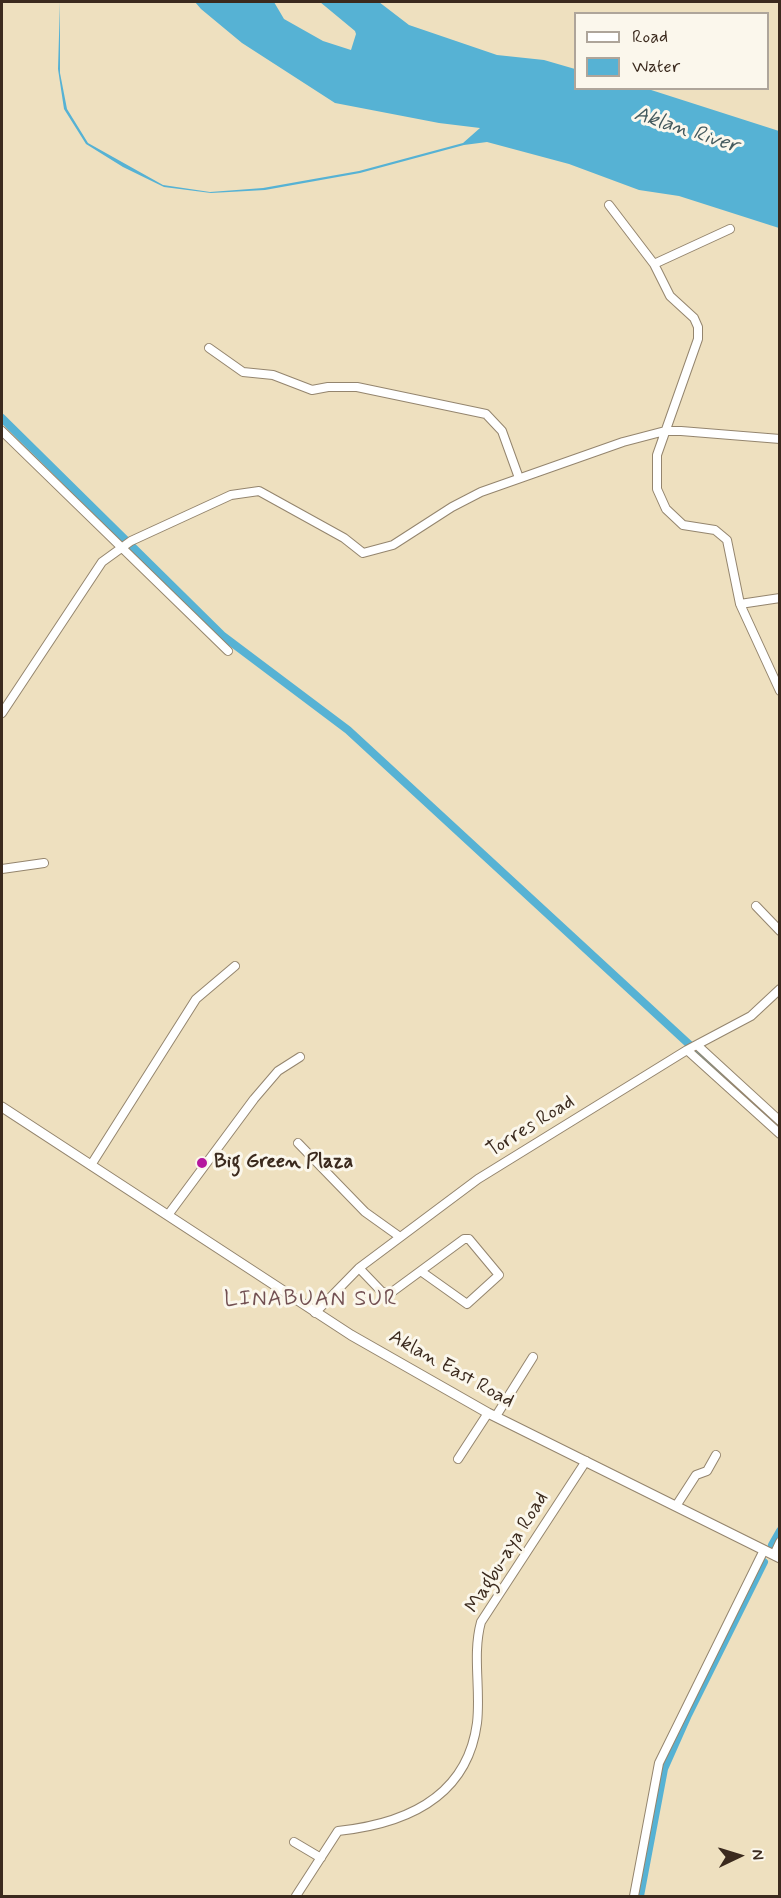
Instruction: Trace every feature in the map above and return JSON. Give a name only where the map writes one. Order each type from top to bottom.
[{"type":"main road","name":"Aklan East Road","points":[[2,1107],[315,1313],[492,1415],[777,1556]]},
{"type":"street","points":[[609,205],[654,264],[670,296],[694,318],[699,327],[698,339],[657,455],[656,477],[661,499],[666,509],[683,525],[715,530],[727,540],[740,604],[779,687]]},
{"type":"street","points":[[654,264],[730,229]]},
{"type":"street","points":[[209,348],[243,372],[273,375],[312,390],[328,387],[357,387],[486,414],[502,431],[519,478]]},
{"type":"street","points":[[2,431],[228,651]]},
{"type":"street","points":[[2,712],[102,562],[131,541],[231,495],[260,491],[334,532],[363,553],[393,545],[452,507],[519,478],[623,442],[664,431],[780,439]]},
{"type":"street","points":[[740,604],[780,598]]},
{"type":"street","points":[[2,869],[44,863]]},
{"type":"street","points":[[756,906],[780,931]]},
{"type":"street","points":[[91,1165],[196,999],[235,966]]},
{"type":"street","name":"Torres Road","points":[[315,1313],[359,1268],[478,1179],[692,1047],[751,1016],[780,989]]},
{"type":"street","points":[[692,1047],[780,1121]]},
{"type":"street","points":[[692,1047],[780,1134]]},
{"type":"street","points":[[168,1215],[254,1099],[278,1071],[300,1057]]},
{"type":"street","points":[[298,1143],[365,1212],[400,1237]]},
{"type":"street","points":[[359,1268],[386,1293],[392,1292],[464,1239],[469,1239],[499,1275],[467,1304],[422,1272]]},
{"type":"street","points":[[458,1459],[533,1357]]},
{"type":"street","points":[[676,1506],[696,1474],[707,1471],[717,1455]]},
{"type":"street","name":"Magbu-aya Road","points":[[296,1896],[338,1831],[386,1823],[415,1812],[437,1798],[460,1773],[477,1723],[477,1650],[482,1622],[586,1461]]},
{"type":"street","points":[[777,1556],[780,1542]]},
{"type":"street","points":[[634,1896],[658,1763],[764,1550]]},
{"type":"street","points":[[294,1842],[321,1858]]},
{"type":"water","name":"Aklan River","points":[[60,2],[60,73],[67,109],[88,143],[163,185],[210,192],[263,188],[359,171],[463,143],[480,128],[439,123],[335,103],[242,43],[195,2],[274,2],[284,19],[323,41],[351,50],[355,31],[320,2],[379,2],[409,25],[497,55],[544,60],[574,69],[574,90],[651,90],[779,131],[779,228],[679,196],[639,190],[569,164],[487,142],[464,145],[360,173],[265,190],[211,193],[164,187],[123,167],[86,144],[64,109],[58,69]]},
{"type":"waterway","points":[[2,418],[223,636],[348,730],[780,1128]]},
{"type":"waterway","points":[[772,1545],[780,1531]]},
{"type":"waterway","points":[[640,1896],[664,1769],[688,1715],[764,1562]]},
{"type":"place","name":"Big Green Plaza","points":[[202,1163]]},
{"type":"district","name":"LINABUAN SUR","points":[[311,1300]]}]
